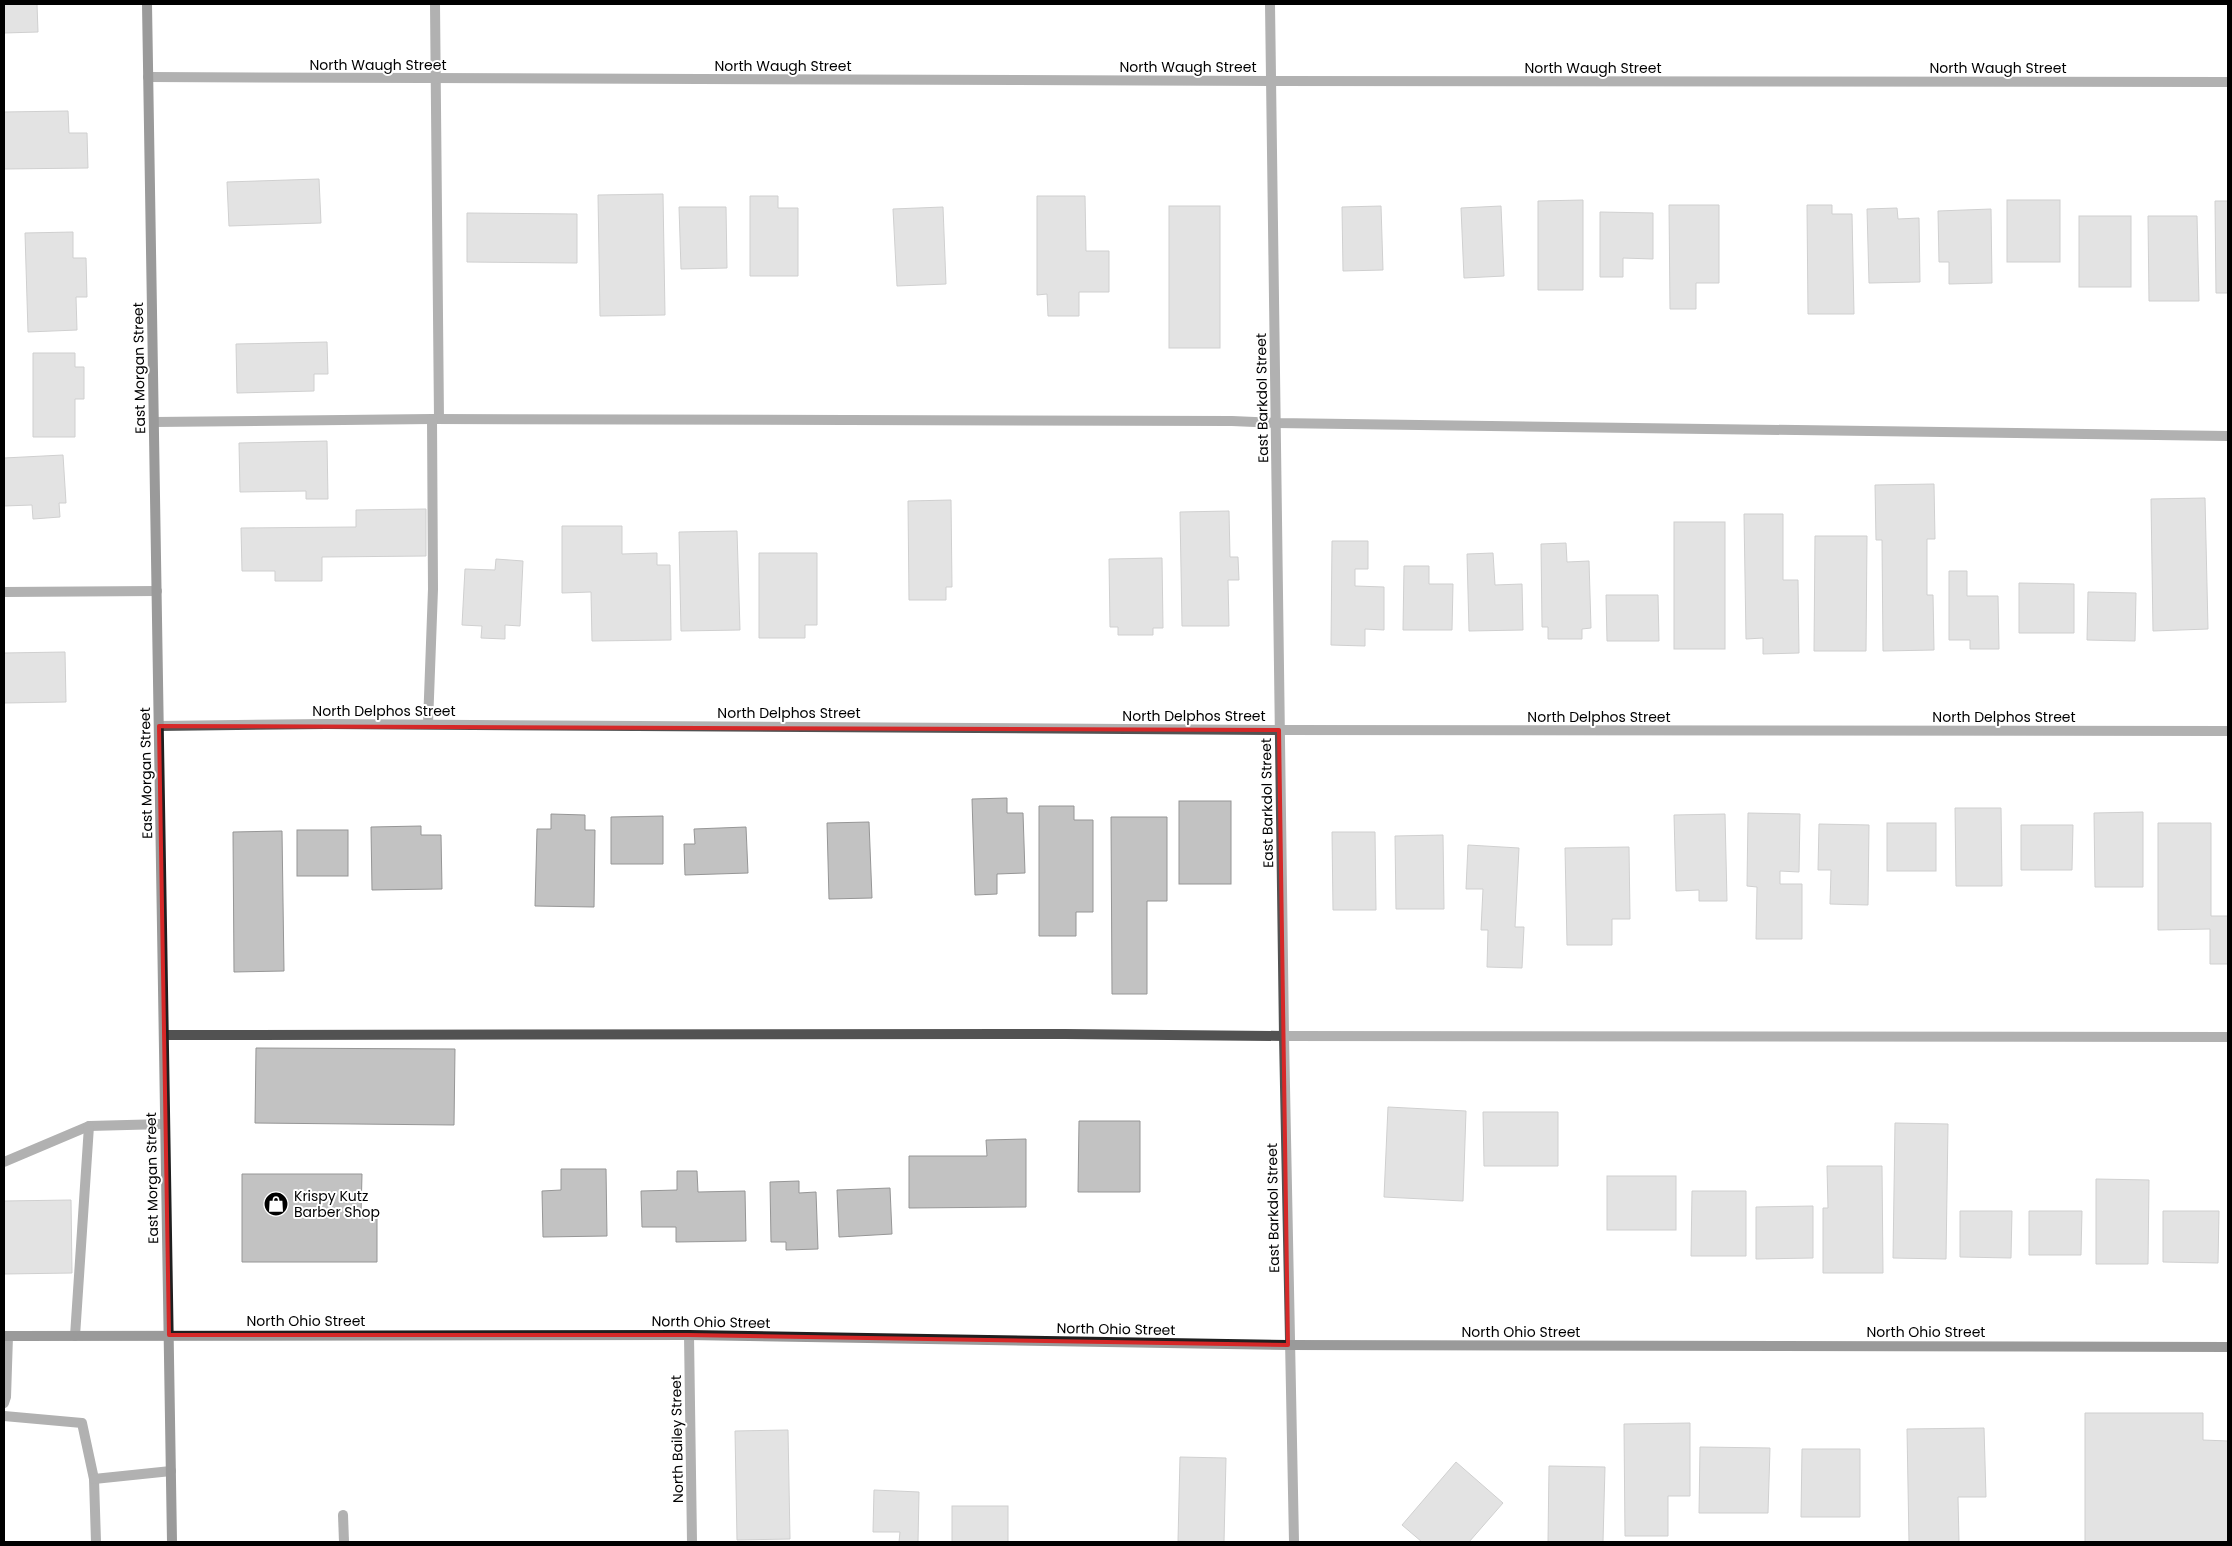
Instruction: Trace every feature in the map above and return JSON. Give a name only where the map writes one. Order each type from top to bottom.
[{"type":"street","name":"East Morgan Street","points":[[147,4],[172,1542]]},
{"type":"street","points":[[428,724],[436,419],[435,4]]},
{"type":"street","name":"East Barkdol Street","points":[[1270,4],[1288,1345],[1294,1542]]},
{"type":"street","name":"North Waugh Street","points":[[148,77],[1272,82],[2228,82]]},
{"type":"street","points":[[154,422],[436,419],[1232,421],[2228,436]]},
{"type":"street","points":[[4,592],[157,591]]},
{"type":"street","name":"North Delphos Street","points":[[159,726],[428,724],[1279,730],[2228,731]]},
{"type":"street","points":[[164,1035],[1075,1034],[2228,1037]]},
{"type":"street","points":[[4,1162],[89,1126],[165,1124]]},
{"type":"street","points":[[75,1336],[89,1126]]},
{"type":"street","name":"North Ohio Street","points":[[6,1336],[689,1335],[1288,1345],[2228,1346]]},
{"type":"street","name":"North Bailey Street","points":[[689,1335],[692,1542]]},
{"type":"street","points":[[4,1403],[6,1398],[6,1336]]},
{"type":"street","points":[[4,1416],[82,1423],[94,1479],[96,1542]]},
{"type":"street","points":[[94,1479],[171,1471]]},
{"type":"street","points":[[343,1515],[344,1542]]},
{"type":"highlighted area","points":[[159,726],[1279,730],[1288,1345],[689,1335],[169,1335]]},
{"type":"building","points":[[4,4],[37,4],[38,32],[4,33]]},
{"type":"building","points":[[68,111],[69,133],[87,133],[88,168],[4,169],[4,112]]},
{"type":"building","points":[[319,179],[321,223],[229,226],[227,182]]},
{"type":"building","points":[[663,194],[665,315],[600,316],[598,195]]},
{"type":"building","points":[[750,196],[778,196],[778,208],[798,208],[798,276],[750,276]]},
{"type":"building","points":[[1037,196],[1085,196],[1086,251],[1109,251],[1109,292],[1079,292],[1079,316],[1048,316],[1047,294],[1037,295]]},
{"type":"building","points":[[1583,200],[1583,290],[1538,290],[1538,201]]},
{"type":"building","points":[[2007,200],[2060,200],[2060,262],[2007,262]]},
{"type":"building","points":[[2215,201],[2228,201],[2228,293],[2216,293]]},
{"type":"building","points":[[1669,205],[1719,205],[1719,283],[1696,283],[1696,309],[1670,309]]},
{"type":"building","points":[[1807,205],[1832,205],[1832,214],[1852,214],[1854,314],[1808,314]]},
{"type":"building","points":[[1169,206],[1220,206],[1220,348],[1169,348]]},
{"type":"building","points":[[1381,206],[1383,270],[1343,271],[1342,207]]},
{"type":"building","points":[[1501,206],[1504,276],[1464,278],[1461,208]]},
{"type":"building","points":[[679,207],[726,207],[727,268],[681,269]]},
{"type":"building","points":[[943,207],[946,284],[897,286],[893,209]]},
{"type":"building","points":[[1897,208],[1898,219],[1919,218],[1920,282],[1869,283],[1867,209]]},
{"type":"building","points":[[1991,209],[1992,283],[1949,284],[1949,262],[1939,262],[1938,211]]},
{"type":"building","points":[[1600,212],[1653,213],[1653,259],[1623,258],[1623,277],[1600,277]]},
{"type":"building","points":[[467,213],[577,214],[577,263],[467,262]]},
{"type":"building","points":[[2079,216],[2131,216],[2131,287],[2079,287]]},
{"type":"building","points":[[2148,216],[2197,216],[2199,301],[2149,301]]},
{"type":"building","points":[[73,232],[73,258],[86,258],[87,297],[76,297],[77,330],[28,332],[25,233]]},
{"type":"building","points":[[327,342],[328,374],[314,374],[314,391],[237,393],[236,344]]},
{"type":"building","points":[[33,353],[75,353],[75,367],[84,367],[84,399],[75,399],[75,437],[33,437]]},
{"type":"building","points":[[327,441],[328,499],[306,499],[306,491],[240,492],[239,443]]},
{"type":"building","points":[[63,455],[66,503],[59,503],[60,517],[33,519],[32,505],[4,506],[4,458]]},
{"type":"building","points":[[1934,484],[1935,539],[1927,539],[1927,595],[1933,595],[1934,650],[1883,651],[1882,540],[1876,540],[1875,485]]},
{"type":"building","points":[[2205,498],[2208,629],[2153,631],[2151,499]]},
{"type":"building","points":[[951,500],[952,587],[946,587],[946,600],[909,600],[908,501]]},
{"type":"building","points":[[426,509],[426,556],[322,557],[322,581],[275,581],[275,571],[242,571],[241,528],[356,527],[356,510]]},
{"type":"building","points":[[1229,511],[1230,557],[1238,557],[1239,580],[1228,580],[1229,626],[1182,626],[1180,512]]},
{"type":"building","points":[[1744,514],[1783,514],[1783,580],[1798,580],[1799,653],[1763,654],[1763,638],[1746,639]]},
{"type":"building","points":[[1674,522],[1725,522],[1725,649],[1674,649]]},
{"type":"building","points":[[562,526],[622,526],[622,554],[657,553],[657,565],[670,565],[671,640],[592,641],[591,592],[562,593]]},
{"type":"building","points":[[737,531],[740,630],[681,631],[679,532]]},
{"type":"building","points":[[1815,536],[1867,536],[1866,651],[1814,651]]},
{"type":"building","points":[[1332,541],[1368,541],[1368,569],[1355,569],[1355,586],[1384,587],[1384,630],[1365,629],[1365,646],[1331,645]]},
{"type":"building","points":[[1566,543],[1567,562],[1589,561],[1591,628],[1582,629],[1582,639],[1548,639],[1548,627],[1542,627],[1541,544]]},
{"type":"building","points":[[759,553],[817,553],[817,625],[805,625],[805,638],[759,638]]},
{"type":"building","points":[[1493,553],[1495,585],[1522,584],[1523,630],[1469,631],[1467,554]]},
{"type":"building","points":[[1162,558],[1163,628],[1153,628],[1153,635],[1118,635],[1118,627],[1110,627],[1109,559]]},
{"type":"building","points":[[496,559],[523,561],[520,626],[505,625],[505,639],[481,638],[482,626],[462,625],[465,569],[495,570]]},
{"type":"building","points":[[1404,566],[1429,566],[1429,584],[1453,584],[1452,630],[1403,630]]},
{"type":"building","points":[[1949,571],[1967,571],[1967,596],[1998,596],[1999,649],[1970,649],[1970,640],[1949,640]]},
{"type":"building","points":[[2019,583],[2074,584],[2074,633],[2019,633]]},
{"type":"building","points":[[2088,592],[2136,593],[2135,641],[2087,640]]},
{"type":"building","points":[[1606,595],[1658,595],[1659,641],[1607,641]]},
{"type":"building","points":[[65,652],[66,702],[4,703],[4,653]]},
{"type":"building","points":[[1007,798],[1007,813],[1023,813],[1025,873],[997,874],[997,894],[975,895],[972,799]]},
{"type":"building","points":[[1179,801],[1231,801],[1231,884],[1179,884]]},
{"type":"building","points":[[1039,806],[1074,806],[1074,820],[1093,820],[1093,912],[1076,912],[1076,936],[1039,936]]},
{"type":"building","points":[[1955,808],[2001,808],[2002,886],[1956,886]]},
{"type":"building","points":[[2143,812],[2143,887],[2095,887],[2094,813]]},
{"type":"building","points":[[1748,813],[1800,814],[1799,872],[1780,871],[1780,884],[1802,884],[1802,939],[1756,939],[1757,887],[1747,886]]},
{"type":"building","points":[[551,814],[585,815],[585,830],[595,830],[594,907],[535,906],[537,829],[551,829]]},
{"type":"building","points":[[1725,814],[1727,901],[1699,901],[1699,890],[1676,891],[1674,815]]},
{"type":"building","points":[[663,816],[663,864],[611,864],[611,817]]},
{"type":"building","points":[[1111,817],[1167,817],[1167,901],[1147,901],[1147,994],[1112,994]]},
{"type":"building","points":[[869,822],[872,898],[829,899],[827,823]]},
{"type":"building","points":[[1887,823],[1936,823],[1936,871],[1887,871]]},
{"type":"building","points":[[2158,823],[2211,823],[2211,916],[2228,916],[2228,964],[2210,964],[2210,929],[2158,930]]},
{"type":"building","points":[[1819,824],[1869,825],[1868,905],[1830,904],[1831,870],[1818,870]]},
{"type":"building","points":[[2021,825],[2073,825],[2072,870],[2021,870]]},
{"type":"building","points":[[421,826],[421,835],[441,835],[442,889],[372,890],[371,827]]},
{"type":"building","points":[[746,827],[748,873],[685,875],[684,844],[695,844],[694,829]]},
{"type":"building","points":[[297,830],[348,830],[348,876],[297,876]]},
{"type":"building","points":[[282,831],[284,971],[234,972],[233,832]]},
{"type":"building","points":[[1332,832],[1375,832],[1376,910],[1333,910]]},
{"type":"building","points":[[1443,835],[1444,909],[1396,909],[1395,836]]},
{"type":"building","points":[[1468,845],[1519,848],[1515,927],[1524,927],[1522,968],[1487,967],[1488,930],[1481,930],[1483,889],[1466,889]]},
{"type":"building","points":[[1629,847],[1630,919],[1612,919],[1612,945],[1567,945],[1565,848]]},
{"type":"building","points":[[256,1048],[455,1049],[454,1125],[255,1123]]},
{"type":"building","points":[[1388,1107],[1466,1111],[1463,1201],[1384,1197]]},
{"type":"building","points":[[1483,1112],[1558,1112],[1558,1166],[1484,1166]]},
{"type":"building","points":[[1079,1121],[1140,1121],[1140,1192],[1078,1192]]},
{"type":"building","points":[[1895,1123],[1948,1124],[1946,1259],[1893,1258]]},
{"type":"building","points":[[1026,1139],[1026,1207],[909,1208],[909,1156],[987,1156],[986,1140]]},
{"type":"building","points":[[1827,1166],[1882,1166],[1883,1273],[1823,1273],[1823,1208],[1828,1208]]},
{"type":"building","points":[[561,1169],[606,1169],[607,1236],[543,1237],[542,1191],[561,1190]]},
{"type":"building","points":[[677,1171],[697,1171],[698,1192],[745,1191],[746,1241],[676,1242],[676,1227],[642,1227],[641,1191],[677,1190]]},
{"type":"building","points":[[242,1174],[362,1174],[361,1215],[377,1215],[377,1262],[242,1262]]},
{"type":"building","points":[[1607,1176],[1676,1176],[1676,1230],[1607,1230]]},
{"type":"building","points":[[2096,1179],[2149,1180],[2148,1264],[2096,1264]]},
{"type":"building","points":[[799,1181],[799,1193],[816,1192],[818,1249],[786,1250],[786,1242],[771,1242],[770,1182]]},
{"type":"building","points":[[890,1188],[892,1234],[839,1237],[837,1190]]},
{"type":"building","points":[[1692,1191],[1746,1191],[1746,1256],[1691,1256]]},
{"type":"building","points":[[71,1200],[72,1273],[4,1274],[4,1201]]},
{"type":"building","points":[[1813,1206],[1813,1258],[1756,1259],[1756,1207]]},
{"type":"building","points":[[1960,1211],[2012,1211],[2011,1258],[1960,1257]]},
{"type":"building","points":[[2029,1211],[2082,1211],[2081,1255],[2029,1255]]},
{"type":"building","points":[[2163,1211],[2219,1211],[2218,1263],[2163,1262]]},
{"type":"building","points":[[2085,1413],[2203,1413],[2203,1440],[2228,1441],[2228,1542],[2085,1542]]},
{"type":"building","points":[[1690,1423],[1690,1496],[1668,1496],[1668,1536],[1625,1536],[1624,1424]]},
{"type":"building","points":[[1984,1428],[1986,1497],[1958,1497],[1959,1542],[1909,1542],[1907,1429]]},
{"type":"building","points":[[788,1430],[790,1539],[737,1540],[735,1431]]},
{"type":"building","points":[[1700,1447],[1770,1448],[1768,1513],[1699,1513]]},
{"type":"building","points":[[1802,1449],[1860,1449],[1860,1517],[1801,1517]]},
{"type":"building","points":[[1180,1457],[1226,1458],[1224,1542],[1178,1541]]},
{"type":"building","points":[[1456,1462],[1503,1503],[1469,1542],[1422,1542],[1402,1525]]},
{"type":"building","points":[[1549,1466],[1605,1467],[1603,1542],[1548,1542]]},
{"type":"building","points":[[874,1490],[919,1492],[918,1542],[899,1542],[900,1532],[873,1532]]},
{"type":"building","points":[[952,1506],[1008,1506],[1008,1542],[952,1542]]},
{"type":"place","name":"Krispy Kutz Barber Shop","points":[[276,1204]]}]
